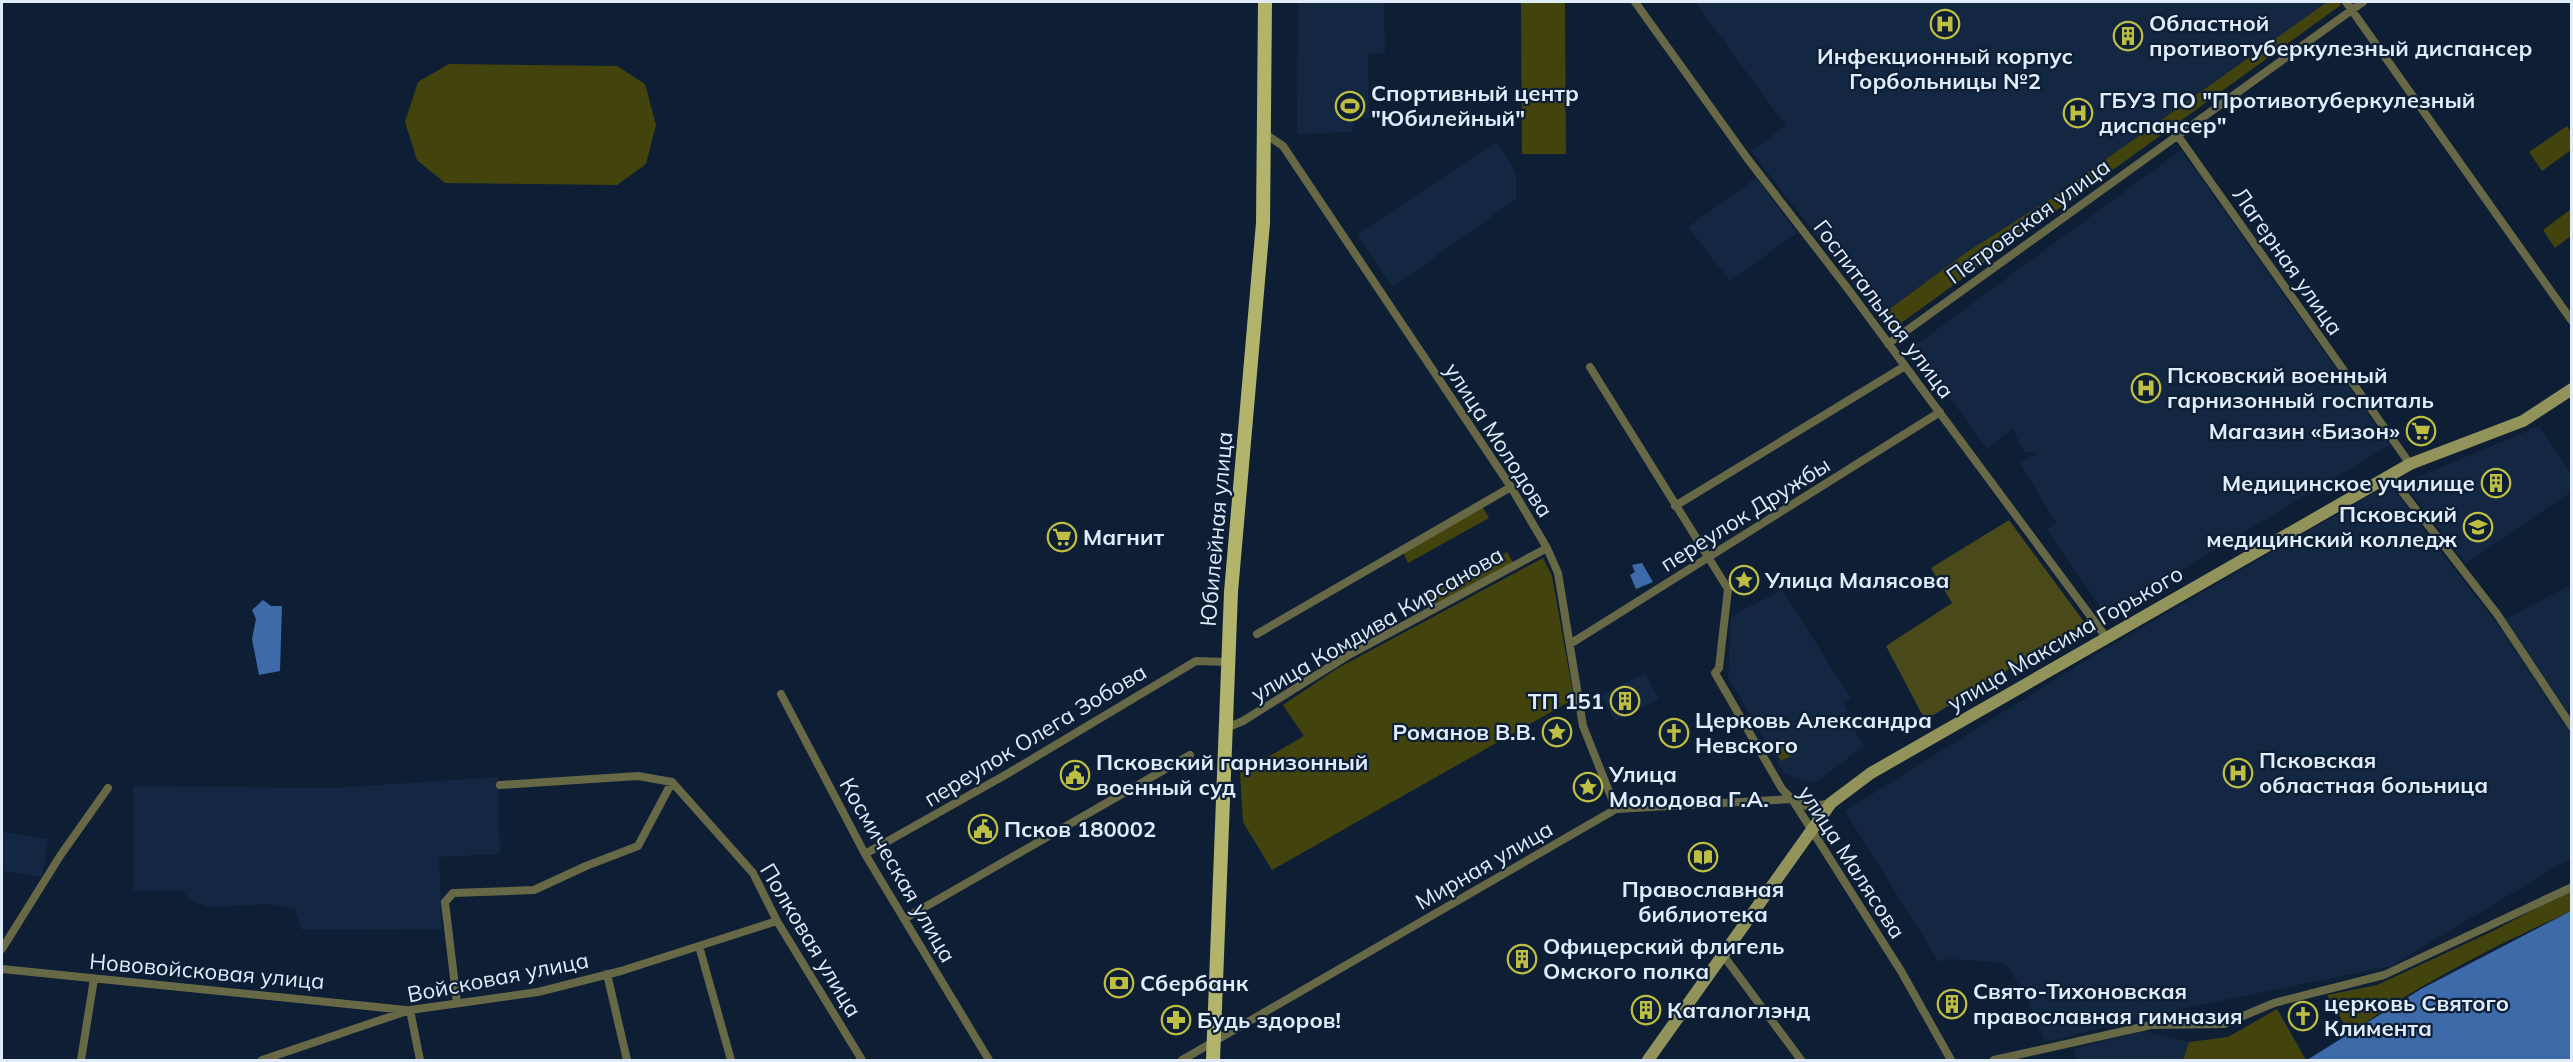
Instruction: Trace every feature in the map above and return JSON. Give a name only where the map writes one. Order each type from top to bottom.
[{"type":"main road","name":"Юбилейная улица","points":[[1213,1060],[1227,662],[1263,223],[1265,2]]},
{"type":"main road","name":"улица Максима Горького","points":[[1648,1060],[1831,803],[1871,774],[2410,464],[2523,421],[2571,389]]},
{"type":"street","name":"Госпитальная улица","points":[[1635,2],[1741,150],[1940,412],[2106,637]]},
{"type":"street","points":[[2346,2],[2571,321]]},
{"type":"street","name":"Петровская улица","points":[[1888,344],[2363,2]]},
{"type":"street","name":"улица Молодова","points":[[1264,133],[1283,146],[1511,487],[1547,548],[1558,573],[1583,726],[1616,809]]},
{"type":"street","name":"Лагерная улица","points":[[2178,136],[2410,464]]},
{"type":"street","name":"переулок Дружбы","points":[[1675,506],[1905,366]]},
{"type":"street","name":"улица Малясова","points":[[1590,367],[1728,589],[1719,668],[1715,673],[1782,789],[1792,799],[1901,970],[1951,1060]]},
{"type":"street","name":"переулок Дружбы","points":[[1570,644],[1940,412]]},
{"type":"street","points":[[2390,476],[2497,614],[2571,728]]},
{"type":"street","points":[[1257,634],[1511,487]]},
{"type":"street","name":"улица Комдива Кирсанова","points":[[1224,729],[1243,721],[1347,656],[1547,548]]},
{"type":"street","name":"переулок Олега Зобова","points":[[865,854],[1007,774],[1196,661],[1227,662]]},
{"type":"street","name":"Космическая улица","points":[[781,694],[865,854],[989,1060]]},
{"type":"street","points":[[904,919],[1190,755]]},
{"type":"street","points":[[457,1003],[445,902],[453,893],[534,890],[586,866],[638,846],[672,782],[638,776],[500,784]]},
{"type":"street","name":"Полковая улица","points":[[672,782],[753,873],[777,921],[862,1060]]},
{"type":"street","points":[[2,949],[60,856],[108,788]]},
{"type":"street","name":"Мирная улица","points":[[1182,1060],[1616,809],[1792,799],[1808,807],[1831,803]]},
{"type":"street","points":[[1994,1060],[2151,1025],[2224,1024],[2274,1003],[2384,975],[2571,887]]},
{"type":"street","name":"Войсковая улица","points":[[262,1060],[410,1010],[538,992],[607,974],[777,921]]},
{"type":"street","points":[[699,946],[731,1060]]},
{"type":"street","points":[[1723,955],[1801,1060]]},
{"type":"street","name":"Нововойсковая улица","points":[[2,969],[410,1010]]},
{"type":"street","points":[[607,974],[627,1060]]},
{"type":"street","points":[[81,1060],[94,979]]},
{"type":"street","points":[[410,1010],[420,1060]]},
{"type":"shaded area","points":[[1695,2],[2327,2],[2050,199],[1888,310],[1890,331],[1751,151],[1786,126]]},
{"type":"shaded area","points":[[2327,2],[2339,2],[2341,5],[1890,331],[1888,310],[1964,254],[2050,199]]},
{"type":"shaded area","points":[[1298,3],[1384,3],[1385,53],[1368,54],[1369,118],[1353,118],[1353,132],[1297,134]]},
{"type":"shaded area","points":[[1521,3],[1565,3],[1566,154],[1522,154]]},
{"type":"shaded area","points":[[449,64],[617,66],[645,84],[656,125],[646,164],[617,185],[445,183],[417,160],[405,122],[418,82]]},
{"type":"shaded area","points":[[2567,126],[2571,133],[2571,150],[2542,171],[2529,152]]},
{"type":"shaded area","points":[[1497,142],[1516,172],[1516,199],[1393,287],[1357,234]]},
{"type":"shaded area","name":"Псковский военный гарнизонный госпиталь","points":[[2181,150],[2390,445],[2106,615],[2047,530],[2056,523],[2020,463],[2037,453],[2025,452],[2012,429],[1987,449],[1913,347]]},
{"type":"shaded area","points":[[1756,178],[1797,233],[1730,281],[1688,227]]},
{"type":"shaded area","points":[[2571,209],[2571,236],[2555,248],[2543,230]]},
{"type":"shaded area","name":"Псковский медицинский колледж","points":[[2539,426],[2571,475],[2571,492],[2465,563],[2404,483]]},
{"type":"shaded area","name":"Псковская областная больница","points":[[2389,484],[2497,624],[2571,735],[2571,858],[2391,966],[2166,1012],[2045,1042],[2025,994],[2005,963],[1949,959],[1939,962],[1845,811],[2096,654]]},
{"type":"shaded area","points":[[1481,504],[1489,518],[1408,563],[1402,550]]},
{"type":"shaded area","points":[[2009,520],[2085,623],[1925,720],[1886,646],[1952,603],[1931,568]]},
{"type":"shaded area","points":[[1507,552],[1515,566],[1430,612],[1425,597]]},
{"type":"shaded area","points":[[1543,558],[1552,576],[1574,699],[1272,870],[1243,822],[1240,773],[1304,736],[1283,705],[1338,668]]},
{"type":"shaded area","points":[[2571,585],[2571,708],[2567,711],[2505,619]]},
{"type":"shaded area","points":[[1782,590],[1851,698],[1843,703],[1848,710],[1844,713],[1864,746],[1815,783],[1784,774],[1728,677],[1731,616]]},
{"type":"shaded area","points":[[1645,673],[1659,699],[1615,721],[1601,695]]},
{"type":"shaded area","points":[[1783,738],[1793,755],[1781,761],[1772,745]]},
{"type":"shaded area","points":[[498,777],[500,854],[439,857],[442,929],[302,930],[295,909],[271,904],[209,907],[190,900],[182,890],[133,891],[133,786],[333,788]]},
{"type":"shaded area","points":[[2,832],[48,839],[42,877],[2,871]]},
{"type":"shaded area","points":[[2571,890],[2571,911],[2430,982],[2350,1034],[2327,995],[2377,985],[2493,931]]},
{"type":"shaded area","points":[[2277,1009],[2306,1060],[2183,1060],[2189,1042],[2228,1037]]},
{"type":"shaded area","points":[[2143,1031],[2189,1042],[2183,1060],[2076,1060],[2074,1049]]},
{"type":"water","points":[[1642,563],[1653,582],[1636,589],[1630,575],[1635,572],[1632,565]]},
{"type":"water","points":[[263,600],[271,606],[282,606],[280,671],[259,675],[252,639],[256,619],[252,610]]},
{"type":"water","points":[[2571,911],[2571,1060],[2307,1060],[2421,989]]},
{"type":"place","name":"Инфекционный корпус Горбольницы №2","points":[[1945,24]]},
{"type":"place","name":"Областной противотуберкулезный диспансер","points":[[2128,36]]},
{"type":"place","name":"Спортивный центр \"Юбилейный\"","points":[[1350,106]]},
{"type":"place","name":"ГБУЗ ПО \"Противотуберкулезный диспансер\"","points":[[2078,113]]},
{"type":"place","name":"Псковский военный гарнизонный госпиталь","points":[[2146,388]]},
{"type":"place","name":"Магазин «Бизон»","points":[[2421,431]]},
{"type":"place","name":"Медицинское училище","points":[[2496,483]]},
{"type":"place","name":"Псковский медицинский колледж","points":[[2478,527]]},
{"type":"place","name":"Магнит","points":[[1062,537]]},
{"type":"place","name":"Улица Малясова","points":[[1744,580]]},
{"type":"place","name":"ТП 151","points":[[1625,701]]},
{"type":"place","name":"Романов В.В.","points":[[1557,732]]},
{"type":"place","name":"Церковь Александра Невского","points":[[1674,733]]},
{"type":"place","name":"Псковская областная больница","points":[[2238,773]]},
{"type":"place","name":"Псковский гарнизонный военный суд","points":[[1075,775]]},
{"type":"place","name":"Улица Молодова Г.А.","points":[[1588,787]]},
{"type":"place","name":"Псков 180002","points":[[983,829]]},
{"type":"place","name":"Православная библиотека","points":[[1703,857]]},
{"type":"place","name":"Офицерский флигель Омского полка","points":[[1522,959]]},
{"type":"place","name":"Сбербанк","points":[[1119,983]]},
{"type":"place","name":"Свято-Тихоновская православная гимназия","points":[[1952,1004]]},
{"type":"place","name":"Каталоглэнд","points":[[1646,1010]]},
{"type":"place","name":"церковь Святого Климента","points":[[2303,1016]]},
{"type":"place","name":"Будь здоров!","points":[[1176,1020]]}]
